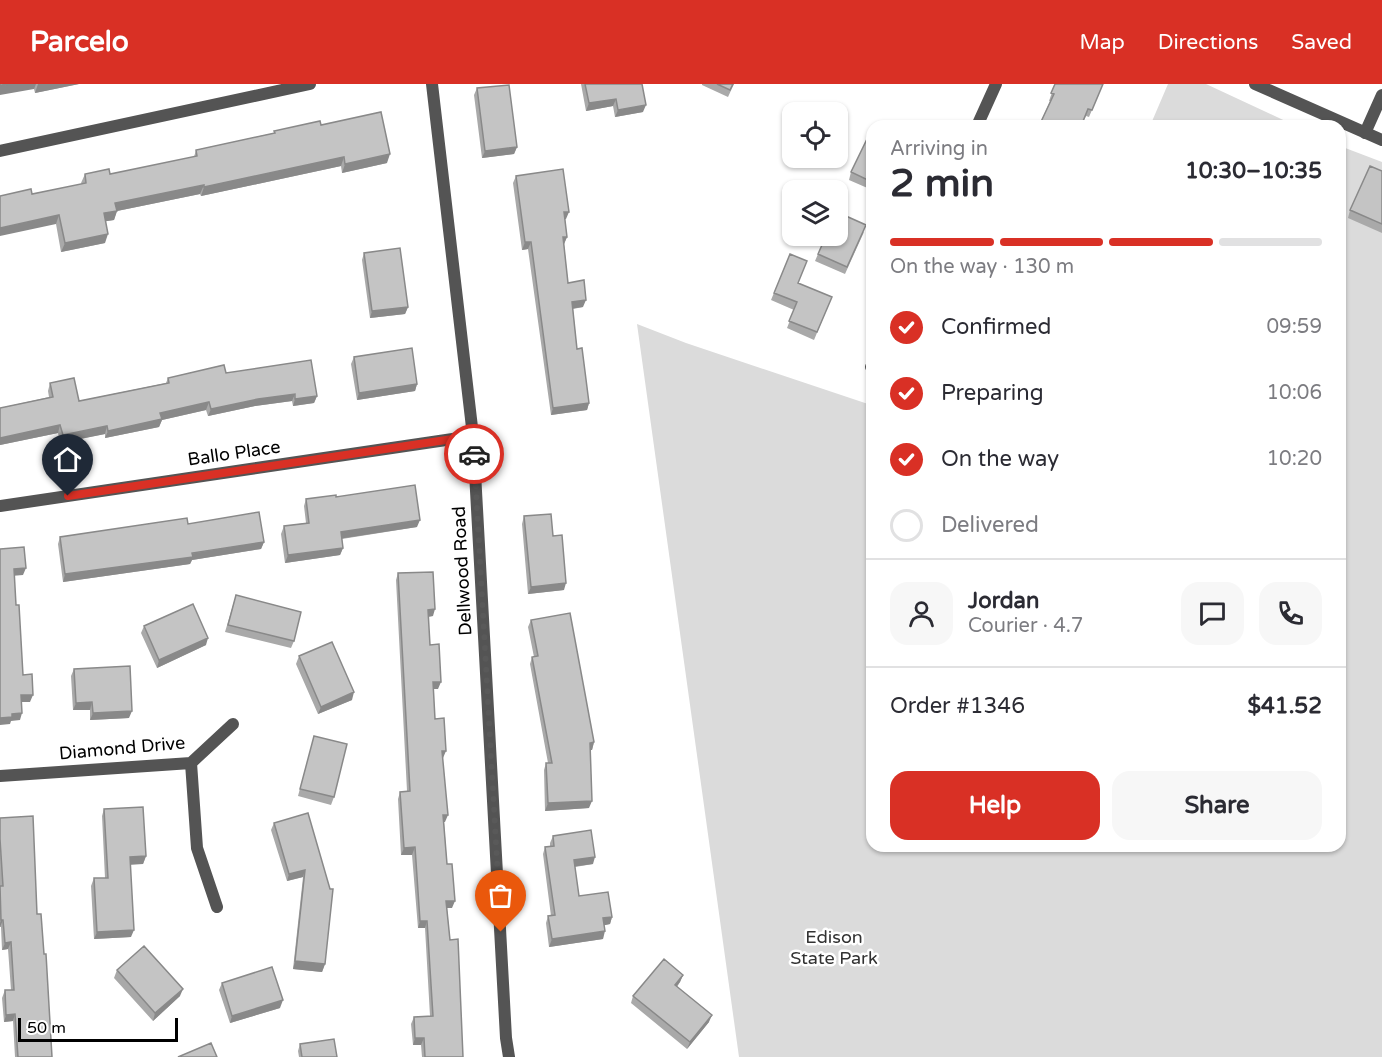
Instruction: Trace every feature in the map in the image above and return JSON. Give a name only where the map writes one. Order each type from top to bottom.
[{"type":"street","points":[[0,152],[310,84]]},
{"type":"street","name":"Dellwood Road","points":[[432,84],[473,436],[506,1038],[509,1057]]},
{"type":"street","points":[[980,120],[996,84]]},
{"type":"street","points":[[1255,84],[1338,120]]},
{"type":"street","points":[[1365,132],[1382,96]]},
{"type":"street","points":[[1346,124],[1382,140]]},
{"type":"street","name":"Ballo Place","points":[[0,506],[473,436]]},
{"type":"street","name":"Diamond Drive","points":[[0,776],[191,763],[234,724]]},
{"type":"street","points":[[191,763],[197,848],[217,907]]},
{"type":"green space","points":[[1168,84],[1206,84],[1283,120],[1153,120]]},
{"type":"green space","name":"Edison State Park","points":[[1346,148],[1382,162],[1382,1057],[739,1057],[637,324],[686,343],[866,403],[866,852],[1346,852]]},
{"type":"building","points":[[585,84],[642,84],[646,105],[618,110],[616,99],[589,103]]},
{"type":"building","points":[[717,84],[733,84],[730,90]]},
{"type":"building","points":[[1055,84],[1103,84],[1092,110],[1088,109],[1083,120],[1042,120],[1054,94],[1051,93]]},
{"type":"building","points":[[509,85],[517,147],[485,151],[477,88]]},
{"type":"building","points":[[381,112],[390,154],[345,164],[344,157],[204,187],[204,185],[115,203],[117,211],[104,213],[108,234],[65,243],[59,215],[0,228],[0,196],[31,189],[32,194],[86,183],[85,174],[109,169],[110,174],[197,156],[196,150],[275,133],[274,131],[320,121],[321,125]]},
{"type":"building","points":[[866,141],[866,179],[851,172]]},
{"type":"building","points":[[1370,166],[1382,171],[1382,224],[1350,210]]},
{"type":"building","points":[[563,169],[569,212],[564,212],[567,237],[563,237],[568,283],[584,280],[586,300],[572,302],[577,349],[582,348],[589,403],[553,408],[531,242],[525,242],[516,176]]},
{"type":"building","points":[[848,217],[866,225],[847,267],[818,254],[822,246],[848,246]]},
{"type":"building","points":[[400,248],[408,307],[372,311],[364,253]]},
{"type":"building","points":[[790,254],[807,261],[798,283],[832,297],[817,332],[789,321],[797,302],[774,293]]},
{"type":"building","points":[[412,348],[417,384],[359,393],[354,357]]},
{"type":"building","points":[[311,360],[317,396],[295,399],[295,394],[211,409],[209,402],[160,413],[162,419],[108,431],[107,426],[63,435],[60,425],[0,438],[0,408],[53,397],[50,383],[74,378],[79,401],[169,383],[168,378],[224,365],[226,373]]},
{"type":"building","points":[[415,485],[420,520],[341,532],[343,548],[288,555],[284,526],[309,523],[306,499],[336,495],[336,497]]},
{"type":"building","points":[[259,512],[264,542],[192,553],[193,557],[65,574],[60,537],[187,518],[188,524]]},
{"type":"building","points":[[551,514],[553,536],[562,535],[566,583],[531,587],[524,516]]},
{"type":"building","points":[[24,547],[26,568],[14,569],[16,605],[19,605],[23,675],[32,674],[33,695],[21,695],[22,713],[0,718],[0,549]]},
{"type":"building","points":[[433,572],[435,609],[428,610],[430,645],[439,644],[441,682],[433,682],[435,719],[444,718],[446,751],[442,751],[448,815],[443,815],[447,864],[452,864],[455,901],[446,901],[450,940],[458,939],[463,1057],[425,1057],[424,1038],[415,1038],[414,1017],[433,1016],[427,921],[420,921],[415,847],[404,848],[400,792],[410,791],[398,573]]},
{"type":"building","points":[[236,595],[301,612],[294,641],[228,625]]},
{"type":"building","points":[[193,604],[208,638],[159,660],[144,626]]},
{"type":"building","points":[[570,613],[594,742],[590,743],[592,801],[548,803],[546,763],[552,763],[532,657],[538,656],[531,620]]},
{"type":"building","points":[[332,642],[354,692],[321,707],[299,656]]},
{"type":"building","points":[[130,666],[132,711],[93,713],[92,702],[76,703],[74,669]]},
{"type":"building","points":[[314,736],[347,744],[334,797],[300,789]]},
{"type":"building","points":[[143,807],[146,856],[130,857],[134,930],[97,932],[94,878],[108,878],[104,809]]},
{"type":"building","points":[[308,813],[330,889],[333,889],[325,964],[295,961],[305,870],[289,874],[274,823]]},
{"type":"building","points":[[33,816],[37,914],[41,914],[44,954],[46,954],[52,1057],[18,1057],[15,1014],[6,1015],[5,990],[14,990],[11,942],[5,943],[3,920],[1,920],[0,886],[3,886],[0,818]]},
{"type":"building","points":[[591,830],[595,857],[574,860],[579,896],[608,892],[612,917],[603,918],[605,931],[552,939],[548,916],[555,915],[545,847],[554,846],[553,836]]},
{"type":"building","points":[[144,946],[183,989],[155,1013],[117,970]]},
{"type":"building","points":[[664,959],[683,975],[675,985],[712,1015],[690,1042],[633,996]]},
{"type":"building","points":[[272,967],[283,1000],[232,1016],[222,983]]},
{"type":"building","points":[[334,1039],[337,1057],[302,1057],[300,1044]]},
{"type":"building","points":[[211,1043],[217,1057],[178,1057]]},
{"type":"way so far","points":[[474,454],[501,932]]},
{"type":"route","points":[[68,496],[473,436],[474,454]]}]
